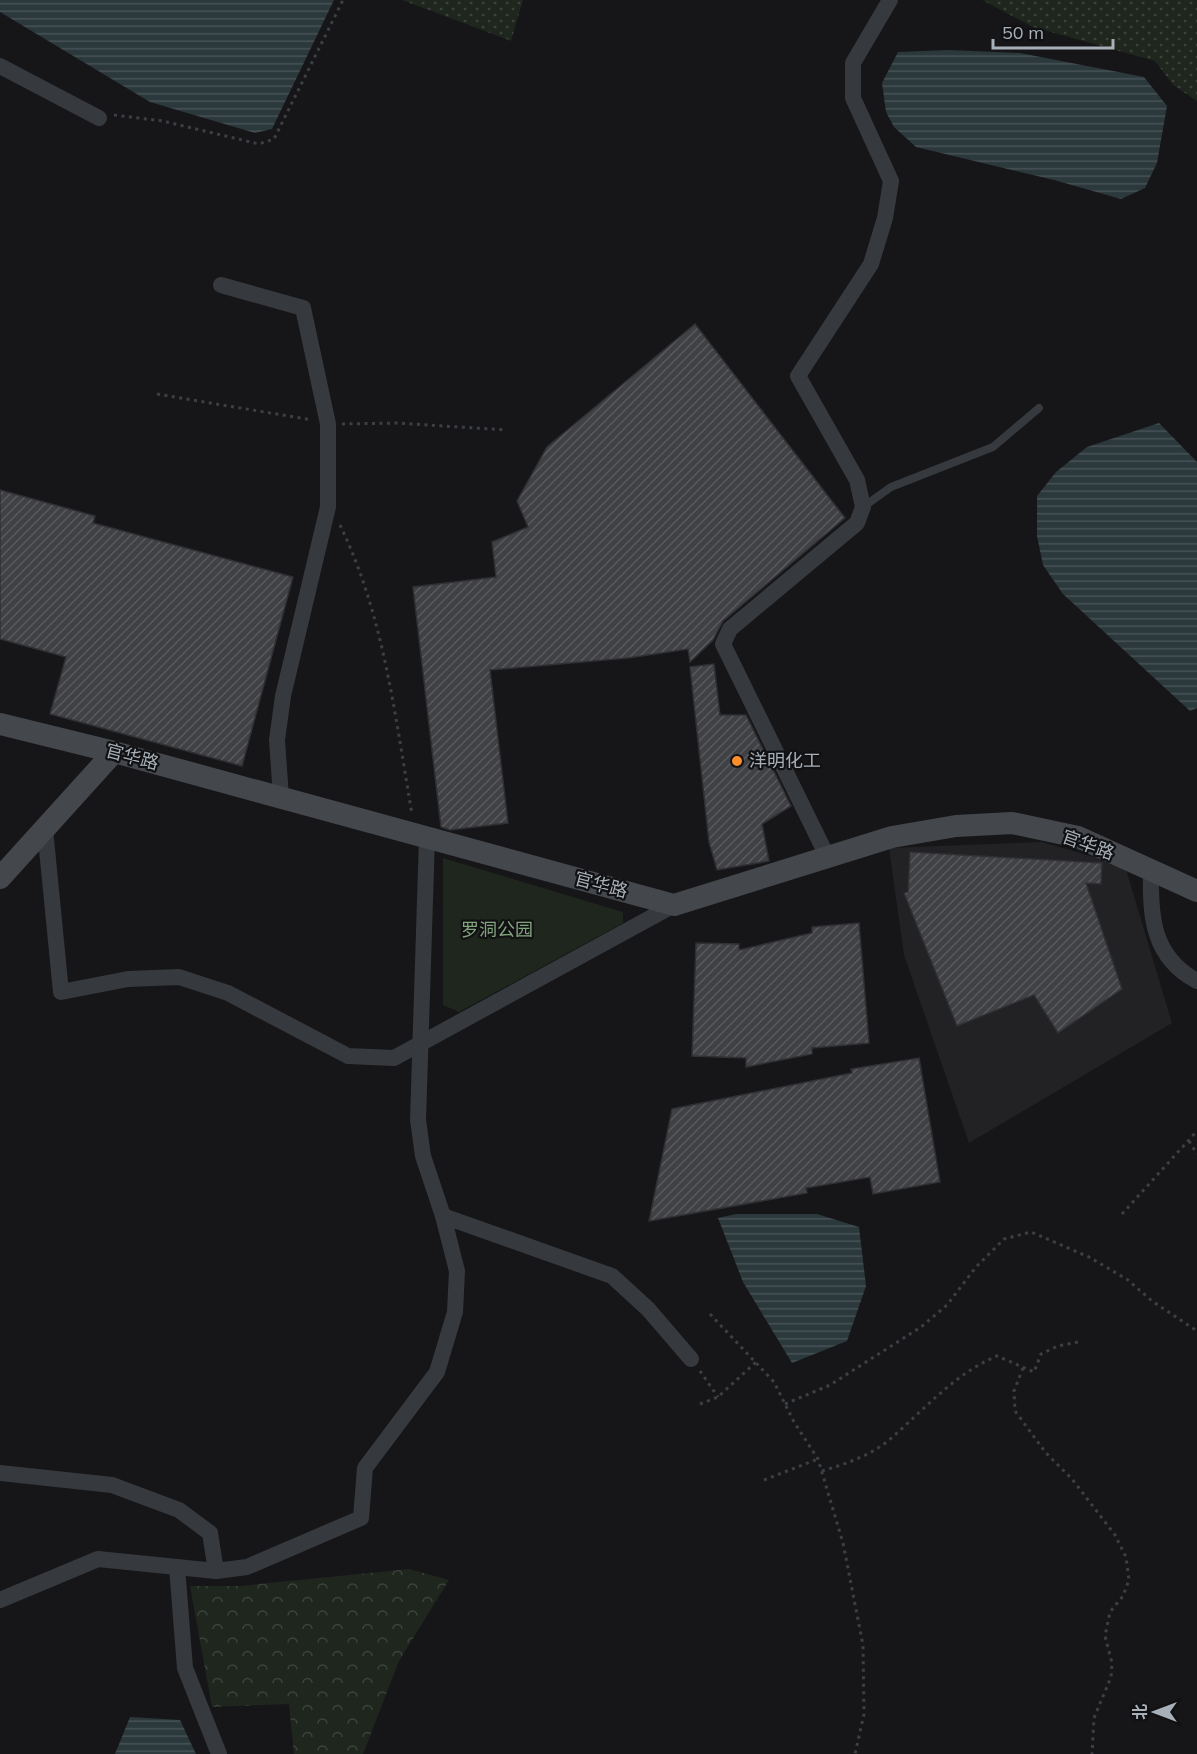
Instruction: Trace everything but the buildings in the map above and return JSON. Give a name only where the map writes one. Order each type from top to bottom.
[{"type":"main road","name":"官华路","points":[[0,724],[114,752],[674,904],[891,837],[956,826],[1012,823],[1078,837],[1197,891]]},
{"type":"main road","points":[[0,878],[114,752]]},
{"type":"street","points":[[827,856],[723,644],[730,629],[857,523],[863,507],[857,480],[798,376],[871,264],[885,218],[891,181],[854,98],[854,63],[890,0]]},
{"type":"street","points":[[0,66],[94,115]]},
{"type":"street","points":[[220,285],[303,308],[328,424],[328,507],[283,696],[277,740],[281,797]]},
{"type":"street","points":[[45,829],[62,992],[128,979],[179,977],[228,993],[348,1056],[394,1059],[674,904]]},
{"type":"street","points":[[0,1600],[98,1559],[216,1571],[247,1568],[361,1518],[365,1468],[437,1371],[455,1312],[456,1271],[443,1216],[423,1156],[418,1120],[421,1044],[421,836]]},
{"type":"street","points":[[1151,870],[1150,900],[1160,949],[1185,974],[1197,981]]},
{"type":"street","points":[[443,1216],[612,1276],[648,1310],[691,1359]]},
{"type":"street","points":[[0,1473],[112,1485],[179,1510],[210,1533],[216,1571]]},
{"type":"street","points":[[177,1567],[185,1668],[219,1754]]},
{"type":"lane","points":[[863,507],[891,487],[993,447],[1039,408]]},
{"type":"path","points":[[94,115],[164,121],[259,144],[274,139],[343,0]]},
{"type":"path","points":[[328,507],[359,565],[382,644],[421,836]]},
{"type":"path","points":[[1122,1214],[1197,1131]]},
{"type":"path","points":[[1189,1141],[1197,1154]]},
{"type":"path","points":[[785,1404],[830,1385],[921,1327],[947,1305],[976,1267],[1004,1239],[1030,1232],[1089,1257],[1128,1280],[1152,1301],[1197,1331]]},
{"type":"path","points":[[710,1314],[774,1382],[818,1458],[843,1543],[863,1645],[864,1714],[855,1754]]},
{"type":"path","points":[[822,1471],[853,1462],[888,1442],[915,1414],[934,1402],[975,1365],[997,1356],[1034,1372],[1041,1354],[1058,1346],[1078,1342]]},
{"type":"path","points":[[691,1359],[718,1397]]},
{"type":"path","points":[[700,1404],[718,1397],[756,1362]]},
{"type":"path","points":[[1023,1368],[1014,1391],[1015,1411],[1046,1453],[1072,1479],[1115,1535],[1126,1557],[1129,1580],[1123,1596],[1110,1612],[1105,1636],[1112,1663],[1111,1677],[1095,1719],[1092,1754]]},
{"type":"path","points":[[764,1479],[818,1458]]},
{"type":"shaded area","points":[[0,0],[334,0],[272,129],[255,133],[150,102],[0,12]]},
{"type":"shaded area","points":[[949,50],[1020,53],[1144,77],[1167,106],[1157,163],[1145,188],[1121,199],[1054,180],[916,147],[894,127],[886,112],[882,83],[898,52]]},
{"type":"shaded area","points":[[1159,423],[1197,462],[1197,708],[1190,711],[1063,594],[1043,565],[1037,536],[1037,496],[1056,472],[1087,447]]},
{"type":"shaded area","points":[[1042,842],[1125,866],[1172,1023],[969,1143],[904,955],[889,848]]},
{"type":"shaded area","points":[[736,1214],[817,1214],[859,1227],[866,1286],[847,1341],[792,1363],[743,1282],[718,1218]]},
{"type":"shaded area","points":[[130,1717],[180,1720],[196,1754],[115,1754]]},
{"type":"green space","points":[[402,0],[523,0],[511,41]]},
{"type":"green space","points":[[982,0],[1197,0],[1197,101],[1173,85],[1155,61],[1033,27]]},
{"type":"green space","name":"罗洞公园","points":[[443,858],[623,912],[623,923],[459,1012],[443,1005]]},
{"type":"green space","points":[[409,1569],[449,1580],[399,1661],[363,1754],[294,1754],[289,1704],[212,1707],[190,1586],[240,1586]]},
{"type":"place","name":"洋明化工","points":[[737,761]]}]
